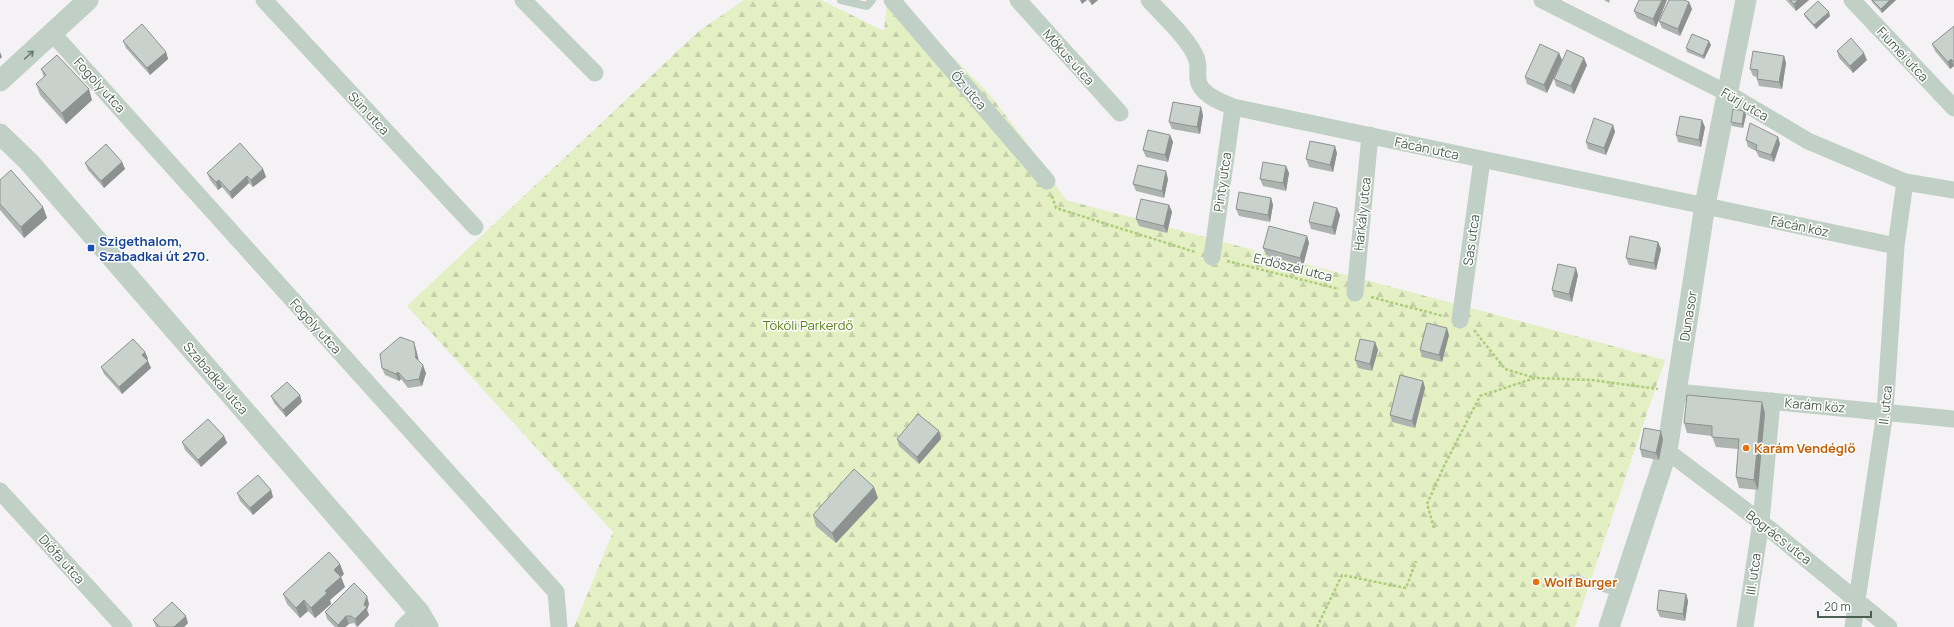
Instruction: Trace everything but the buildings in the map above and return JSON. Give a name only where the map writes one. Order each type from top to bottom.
[{"type":"street","points":[[0,81],[53,34],[88,0]]},
{"type":"street","name":"Sün utca","points":[[264,0],[474,226]]},
{"type":"street","points":[[523,0],[595,73]]},
{"type":"street","name":"Őz utca","points":[[892,0],[1047,181]]},
{"type":"street","name":"Mókus utca","points":[[1018,0],[1120,113]]},
{"type":"street","points":[[1149,0],[1188,44],[1191,41],[1154,0]]},
{"type":"street","name":"Fürj utca","points":[[1542,0],[1727,93],[1808,141],[1905,182],[1954,190]]},
{"type":"street","name":"Dunasor","points":[[1609,627],[1667,451],[1705,206],[1746,0]]},
{"type":"street","name":"Fiumei utca","points":[[1852,0],[1954,108]]},
{"type":"street","name":"Fogoly utca","points":[[53,34],[556,592],[559,627]]},
{"type":"street","name":"Fácán utca","points":[[1188,44],[1199,65],[1198,81],[1204,91],[1217,100],[1233,107],[1705,206]]},
{"type":"street","name":"Pinty utca","points":[[1212,257],[1233,107]]},
{"type":"street","name":"Szabadkai utca","points":[[0,134],[29,162],[424,620]]},
{"type":"street","name":"Harkály utca","points":[[1355,293],[1370,135]]},
{"type":"street","name":"Sas utca","points":[[1460,320],[1482,160]]},
{"type":"street","name":"II. utca","points":[[1853,627],[1885,412],[1896,246],[1905,182]]},
{"type":"street","name":"Fácán köz","points":[[1705,206],[1896,246]]},
{"type":"street","name":"Karám köz","points":[[1676,392],[1954,419]]},
{"type":"street","name":"III. utca","points":[[1745,627],[1760,522],[1772,401]]},
{"type":"street","name":"Bogrács utca","points":[[1667,451],[1760,522],[1857,599],[1889,627]]},
{"type":"street","name":"Diófa utca","points":[[0,491],[124,627]]},
{"type":"street","points":[[403,627],[424,620]]},
{"type":"lane","points":[[841,0],[867,6],[872,0]]},
{"type":"lane","points":[[1572,578],[1620,593]]},
{"type":"path","name":"Erdőszél utca","points":[[1047,181],[1056,208],[1212,257],[1468,322],[1505,369],[1535,378]]},
{"type":"path","points":[[1434,528],[1427,504],[1445,464],[1480,396],[1535,378],[1592,380],[1676,392]]},
{"type":"path","points":[[1317,627],[1342,575],[1406,588],[1416,561]]},
{"type":"green space","name":"Tököli Parkerdő","points":[[744,0],[821,0],[884,31],[887,0],[897,0],[990,95],[1030,147],[1066,200],[1665,360],[1575,627],[574,627],[613,532],[407,306],[699,31]]},
{"type":"place","name":"Szigethalom, Szabadkai út 270.","points":[[91,248]]},
{"type":"place","name":"Karám Vendéglő","points":[[1746,448]]},
{"type":"place","name":"Wolf Burger","points":[[1536,582]]}]
